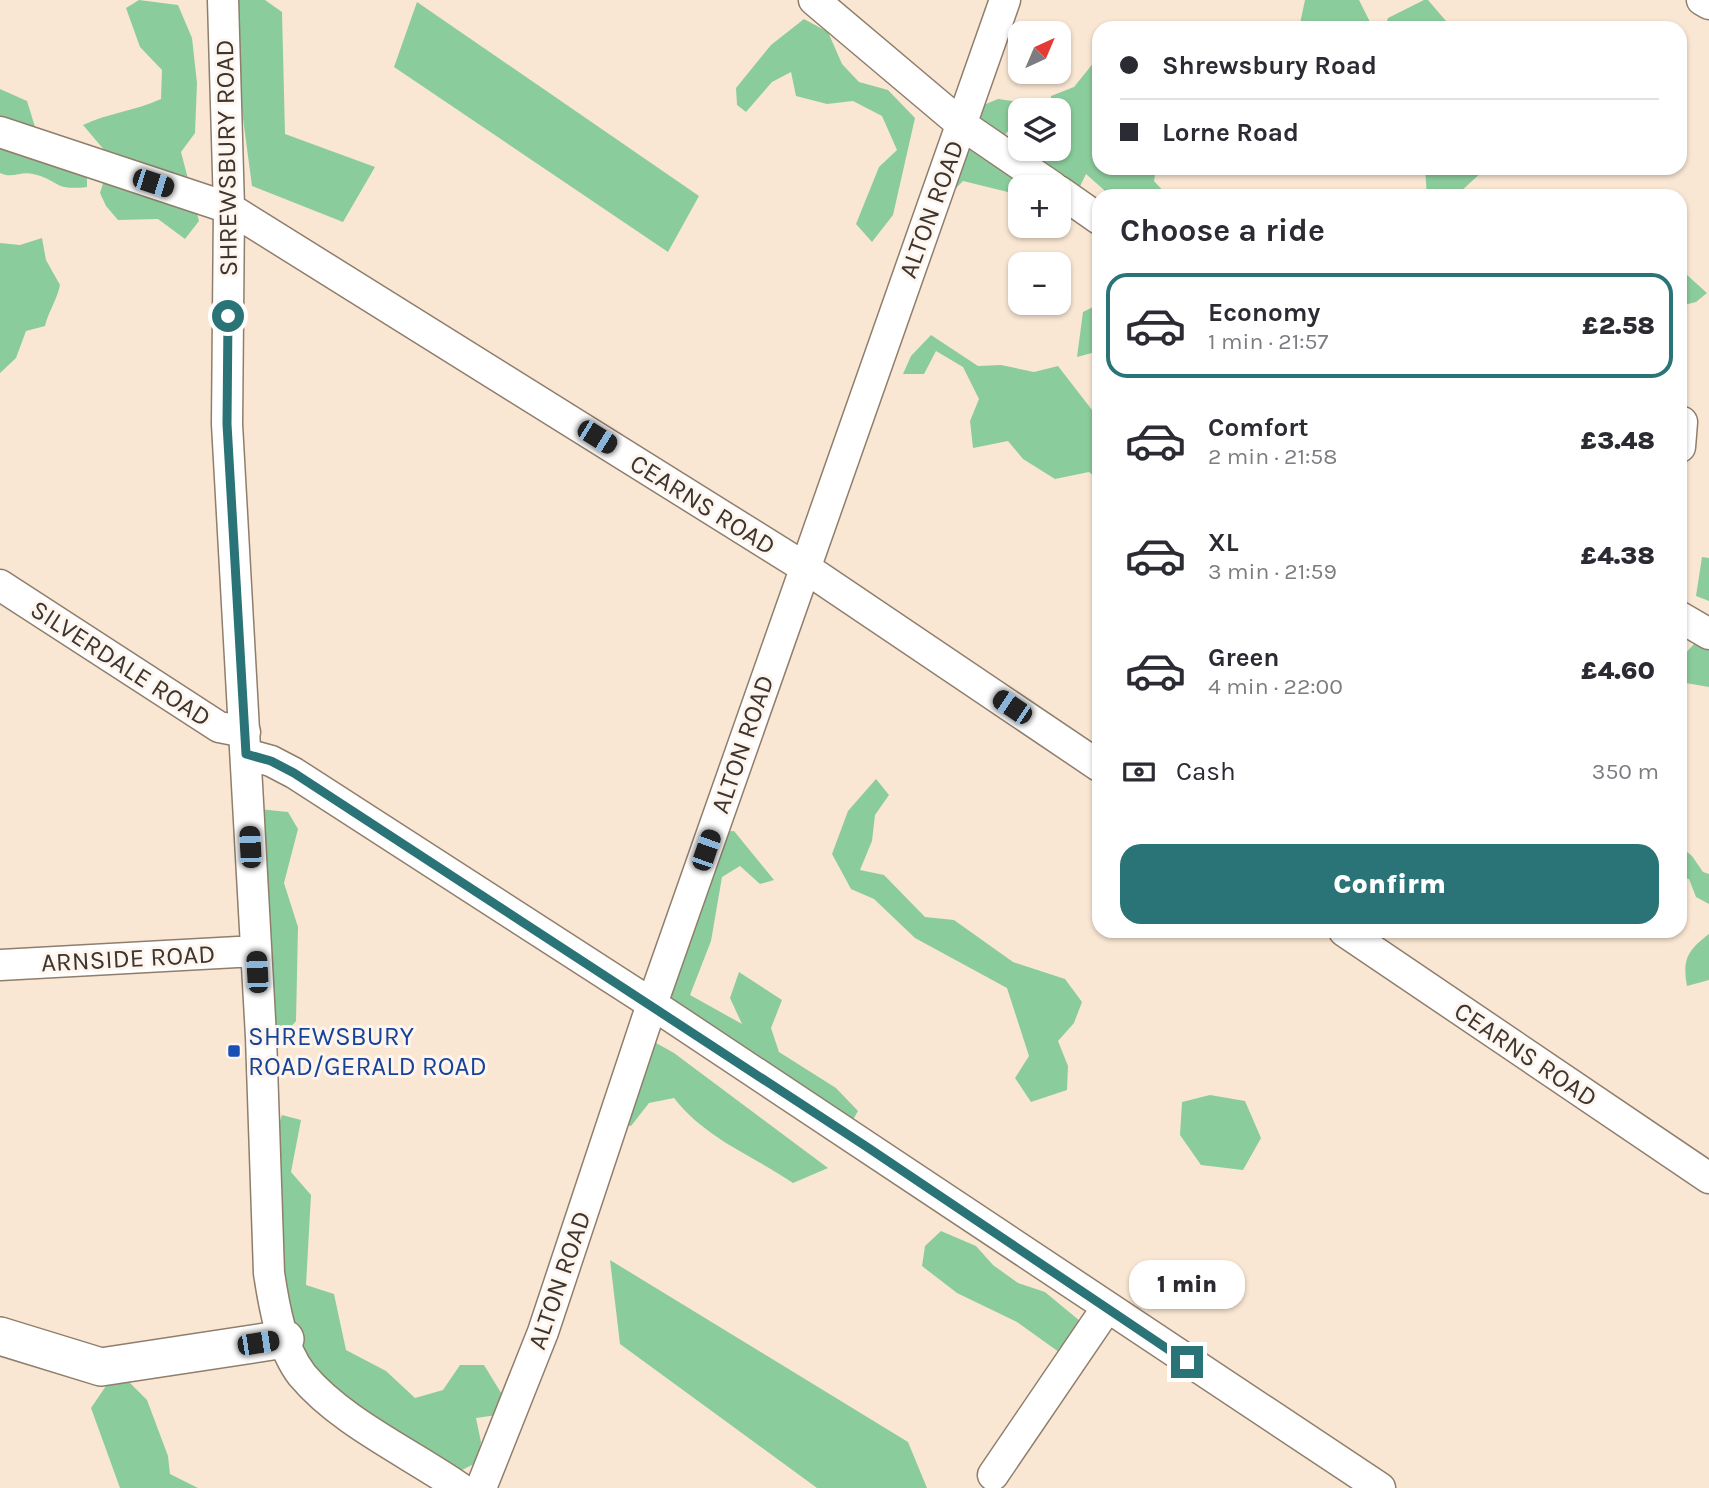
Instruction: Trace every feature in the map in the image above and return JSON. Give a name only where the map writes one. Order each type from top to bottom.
[{"type":"street","name":"SHREWSBURY ROAD","points":[[223,0],[229,208],[227,424],[246,743],[268,1273],[274,1310],[302,1374],[356,1422],[460,1488]]},
{"type":"street","points":[[814,0],[961,124],[1035,175]]},
{"type":"street","name":"ALTON ROAD","points":[[481,1488],[543,1332],[652,1004],[1005,0]]},
{"type":"street","points":[[1702,0],[1709,4]]},
{"type":"street","name":"CEARNS ROAD","points":[[0,132],[229,208],[804,567],[1092,761]]},
{"type":"street","points":[[1071,199],[1092,214]]},
{"type":"street","name":"SILVERDALE ROAD","points":[[0,585],[652,1004],[1106,1309],[1380,1488]]},
{"type":"street","points":[[1687,621],[1709,634]]},
{"type":"street","name":"CEARNS ROAD","points":[[1354,938],[1709,1178]]},
{"type":"street","name":"ARNSIDE ROAD","points":[[0,965],[256,951]]},
{"type":"street","points":[[993,1475],[1106,1309]]},
{"type":"street","points":[[0,1336],[101,1367],[285,1339]]},
{"type":"green space","points":[[139,0],[178,5],[192,38],[197,83],[195,133],[181,152],[199,221],[185,239],[158,219],[118,220],[106,206],[100,193],[111,158],[83,125],[161,99],[162,70],[140,47],[126,8]]},
{"type":"green space","points":[[234,0],[265,0],[282,12],[285,134],[375,167],[343,222],[252,186],[234,51]]},
{"type":"green space","points":[[1305,0],[1359,0],[1370,21],[1300,21]]},
{"type":"green space","points":[[1428,0],[1446,21],[1387,21],[1388,18]]},
{"type":"green space","points":[[417,2],[699,196],[668,252],[394,67]]},
{"type":"green space","points":[[804,19],[828,32],[842,64],[859,82],[888,90],[915,118],[893,215],[872,242],[856,224],[879,167],[897,150],[882,116],[853,101],[827,104],[796,96],[791,72],[772,82],[746,112],[737,105],[736,88],[771,45]]},
{"type":"green space","points":[[1092,65],[1092,175],[1155,175],[1154,181],[1161,189],[1103,189],[1086,174],[1071,204],[1071,175],[1019,175],[1022,161],[1071,161],[1071,98],[1051,96],[1074,87]]},
{"type":"green space","points":[[0,89],[27,101],[36,130],[87,150],[87,187],[68,188],[33,174],[0,173]]},
{"type":"green space","points":[[998,99],[1008,100],[1008,131],[1001,139],[1002,163],[1013,175],[1008,175],[1008,192],[963,181],[949,195],[974,109]]},
{"type":"green space","points":[[1426,175],[1478,175],[1464,189],[1426,189]]},
{"type":"green space","points":[[42,238],[46,260],[60,285],[59,290],[45,326],[26,331],[16,358],[0,373],[0,243],[20,245]]},
{"type":"green space","points":[[1687,275],[1707,293],[1696,302],[1687,304]]},
{"type":"green space","points":[[1092,308],[1092,353],[1077,357],[1083,312]]},
{"type":"green space","points":[[931,335],[978,366],[1001,365],[1034,372],[1058,366],[1092,410],[1092,474],[1089,472],[1055,479],[1023,459],[1008,441],[973,448],[970,421],[979,399],[963,367],[936,351],[924,374],[903,374],[911,356]]},
{"type":"green space","points":[[1702,557],[1709,558],[1709,601],[1696,596]]},
{"type":"green space","points":[[1695,643],[1709,643],[1709,687],[1687,683],[1687,652]]},
{"type":"green space","points":[[876,779],[889,795],[875,815],[872,841],[860,870],[884,875],[925,917],[954,920],[1013,962],[1065,979],[1082,1002],[1074,1023],[1058,1041],[1068,1066],[1067,1090],[1031,1102],[1015,1078],[1029,1056],[1007,988],[915,938],[874,899],[851,889],[832,854],[848,811]]},
{"type":"green space","points":[[259,809],[288,812],[298,829],[284,883],[298,927],[296,1021],[285,1034],[266,1023]]},
{"type":"green space","points":[[734,831],[774,880],[760,884],[740,866],[722,877],[711,941],[690,995],[742,1024],[730,998],[739,972],[782,1000],[771,1028],[779,1052],[836,1088],[858,1111],[850,1125],[663,1003],[719,832]]},
{"type":"green space","points":[[1687,852],[1703,872],[1709,874],[1709,904],[1696,897],[1689,879]]},
{"type":"green space","points":[[1709,934],[1709,980],[1687,986],[1685,969],[1688,956]]},
{"type":"green space","points":[[649,1039],[674,1053],[828,1168],[793,1183],[715,1136],[700,1125],[674,1098],[649,1103],[631,1126],[621,1124]]},
{"type":"green space","points":[[1210,1095],[1245,1101],[1261,1138],[1243,1170],[1201,1165],[1180,1135],[1182,1102]]},
{"type":"green space","points":[[282,1115],[301,1120],[291,1172],[311,1195],[306,1285],[334,1294],[346,1350],[386,1371],[415,1398],[443,1390],[460,1365],[484,1365],[503,1396],[497,1415],[476,1418],[481,1442],[476,1463],[460,1471],[332,1395],[286,1324],[260,1183]]},
{"type":"green space","points":[[941,1231],[976,1246],[993,1265],[1018,1283],[1045,1292],[1086,1326],[1063,1355],[1017,1322],[957,1293],[922,1266],[925,1246]]},
{"type":"green space","points":[[610,1260],[908,1442],[927,1488],[817,1488],[620,1344]]},
{"type":"green space","points":[[123,1376],[147,1400],[168,1456],[170,1474],[198,1488],[120,1488],[91,1408],[108,1383]]},
{"type":"place","name":"SHREWSBURY ROAD/GERALD ROAD","points":[[234,1051]]},
{"type":"route","points":[[228,316],[227,424],[246,754],[271,761],[294,773],[652,1004],[1187,1362]]}]
